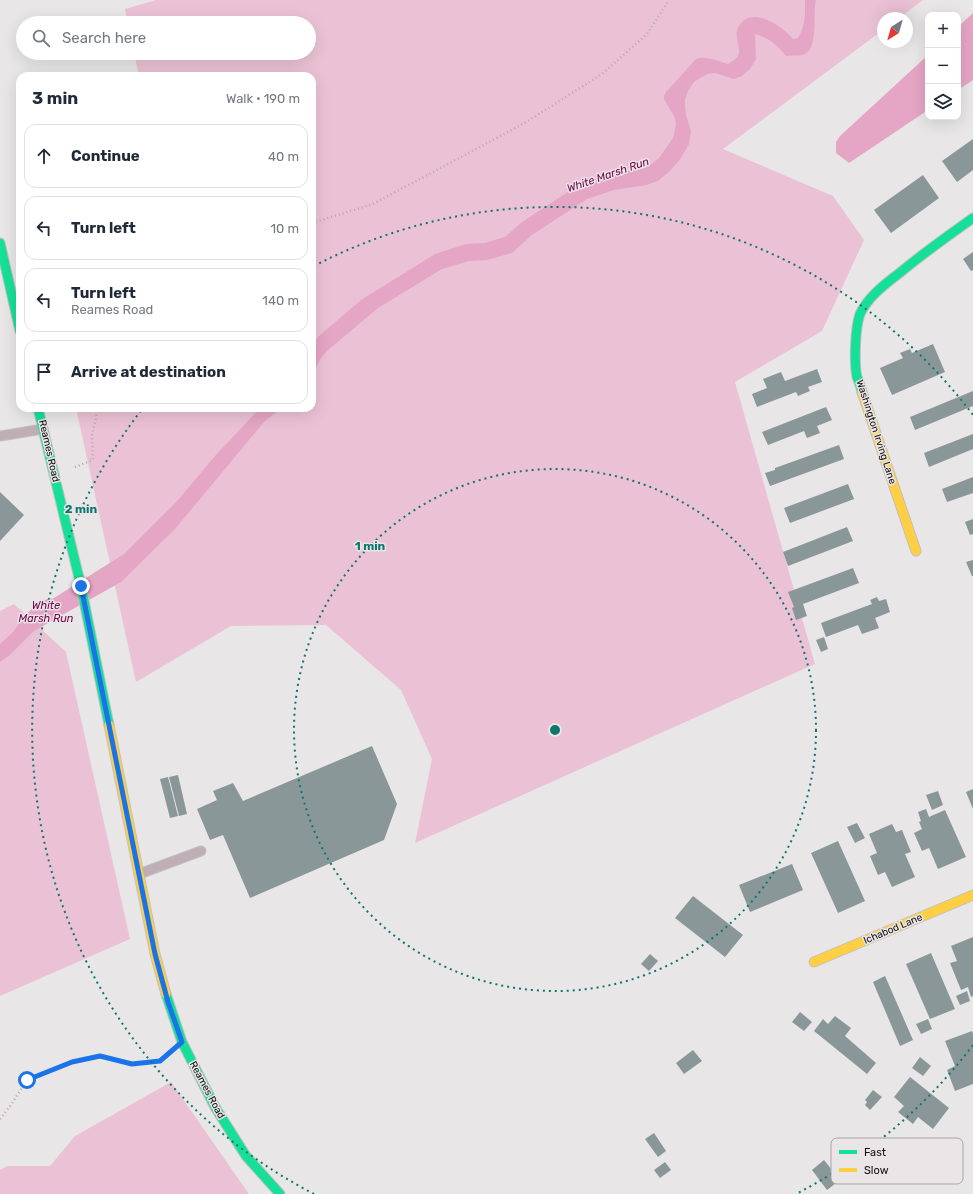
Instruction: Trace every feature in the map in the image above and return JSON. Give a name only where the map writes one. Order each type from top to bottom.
[{"type":"street","name":"Washington Irving Lane","points":[[916,551],[857,376],[855,348],[856,330],[860,314],[870,299],[884,285],[915,260],[973,218]]},
{"type":"street","points":[[0,243],[16,313]]},
{"type":"street","name":"Reames Road","points":[[39,412],[81,586],[155,954],[168,1002],[182,1042],[215,1107],[246,1156],[280,1194]]},
{"type":"street","name":"Ichabod Lane","points":[[814,962],[973,895]]},
{"type":"lane","points":[[0,436],[43,429]]},
{"type":"lane","points":[[139,874],[201,851]]},
{"type":"path","points":[[316,221],[373,204],[523,124],[602,74],[647,34],[669,0]]},
{"type":"path","points":[[55,476],[92,460],[92,435],[97,412]]},
{"type":"path","points":[[0,1119],[27,1080],[72,1062],[100,1056],[132,1064],[160,1061],[182,1042]]},
{"type":"shaded area","points":[[156,0],[923,0],[907,12],[877,12],[877,34],[723,149],[833,196],[864,240],[822,331],[735,382],[815,664],[415,843],[432,759],[401,690],[326,625],[231,626],[136,682],[77,412],[316,412],[316,72],[138,72],[136,60],[316,60],[316,16],[126,16],[125,9]]},
{"type":"shaded area","points":[[14,604],[66,652],[130,939],[0,996],[0,611]]},
{"type":"shaded area","points":[[171,1082],[249,1194],[0,1194],[0,1170],[7,1166],[50,1166],[75,1136]]},
{"type":"water","name":"White Marsh Run","points":[[805,0],[816,0],[813,40],[808,52],[802,55],[786,56],[772,42],[755,34],[756,59],[750,69],[742,76],[734,79],[715,73],[707,74],[694,82],[685,99],[686,115],[691,131],[689,144],[681,158],[671,170],[658,181],[646,185],[614,190],[587,199],[532,235],[512,253],[487,260],[469,261],[442,269],[378,308],[327,351],[316,367],[316,340],[319,336],[361,300],[435,254],[466,244],[485,243],[505,237],[522,222],[580,184],[610,174],[642,169],[649,166],[659,158],[673,138],[676,124],[675,118],[664,99],[664,96],[696,59],[708,58],[728,64],[735,60],[739,53],[737,37],[738,28],[743,21],[750,18],[758,17],[766,19],[781,28],[793,39],[798,38],[804,24]]},
{"type":"water","points":[[973,13],[973,80],[961,88],[961,48],[961,24]]},
{"type":"water","points":[[925,58],[925,112],[849,163],[836,153],[836,142],[840,136]]},
{"type":"water","name":"White Marsh Run","points":[[256,412],[276,412],[264,422],[175,529],[121,582],[34,631],[10,655],[0,662],[0,644],[13,632],[24,617],[39,601],[54,598],[124,554],[178,500],[215,456]]},
{"type":"building","points":[[973,139],[973,170],[957,182],[942,161]]},
{"type":"building","points":[[923,175],[939,198],[891,233],[874,210]]},
{"type":"building","points":[[973,252],[973,270],[971,271],[963,259]]},
{"type":"building","points":[[933,344],[945,372],[892,395],[880,368],[903,358],[900,353],[910,349],[912,353]]},
{"type":"building","points":[[817,369],[822,382],[808,387],[810,391],[798,396],[796,392],[757,407],[752,394],[767,388],[763,379],[781,372],[785,381]]},
{"type":"building","points":[[973,391],[973,406],[915,430],[910,417]]},
{"type":"building","points":[[826,407],[832,420],[817,426],[820,433],[807,438],[804,431],[768,445],[762,432]]},
{"type":"building","points":[[973,434],[973,449],[929,467],[924,453]]},
{"type":"building","points":[[839,445],[844,459],[770,486],[765,473]]},
{"type":"building","points":[[973,477],[973,493],[947,502],[942,489]]},
{"type":"building","points":[[848,484],[854,499],[790,523],[784,508]]},
{"type":"building","points":[[0,492],[24,515],[0,541]]},
{"type":"building","points":[[973,519],[973,534],[970,535],[965,522]]},
{"type":"building","points":[[847,527],[853,541],[788,566],[783,552]]},
{"type":"building","points":[[973,560],[973,576],[972,576],[966,562]]},
{"type":"building","points":[[853,568],[859,583],[803,604],[807,616],[796,620],[792,608],[794,607],[788,592]]},
{"type":"building","points":[[877,597],[879,601],[886,599],[890,612],[875,618],[879,628],[862,634],[858,625],[826,637],[821,623],[872,604],[870,600]]},
{"type":"building","points":[[824,637],[828,649],[821,652],[816,640]]},
{"type":"building","points":[[372,746],[397,804],[384,840],[250,898],[223,835],[210,840],[197,809],[217,800],[213,791],[233,783],[243,801]]},
{"type":"building","points":[[178,775],[187,814],[179,816],[169,777]]},
{"type":"building","points":[[168,777],[178,816],[170,818],[160,779]]},
{"type":"building","points":[[973,789],[973,809],[966,792]]},
{"type":"building","points":[[938,791],[943,805],[932,810],[926,795]]},
{"type":"building","points":[[926,809],[929,817],[945,810],[966,857],[938,869],[929,848],[922,851],[914,833],[922,829],[919,822],[921,821],[918,812]]},
{"type":"building","points":[[857,823],[865,838],[855,843],[847,827]]},
{"type":"building","points":[[892,824],[896,832],[902,830],[911,852],[905,854],[915,877],[892,887],[885,872],[878,875],[870,856],[877,853],[869,834]]},
{"type":"building","points":[[838,841],[865,901],[838,913],[811,853]]},
{"type":"building","points":[[792,864],[803,890],[750,912],[739,885]]},
{"type":"building","points":[[693,896],[743,935],[725,957],[675,918]]},
{"type":"building","points":[[973,937],[973,996],[971,997],[968,987],[961,990],[950,963],[957,961],[951,946]]},
{"type":"building","points":[[931,953],[955,1009],[930,1019],[906,964]]},
{"type":"building","points":[[650,954],[658,961],[649,971],[641,964]]},
{"type":"building","points":[[885,976],[913,1040],[900,1046],[873,982]]},
{"type":"building","points":[[967,991],[970,1001],[960,1005],[956,996]]},
{"type":"building","points":[[800,1012],[812,1022],[804,1031],[792,1022]]},
{"type":"building","points":[[835,1016],[851,1028],[845,1036],[876,1063],[867,1074],[814,1031],[823,1019],[828,1024]]},
{"type":"building","points":[[928,1019],[932,1029],[921,1034],[916,1024]]},
{"type":"building","points":[[972,1031],[973,1084],[955,1091],[947,1070],[955,1066],[945,1041]]},
{"type":"building","points":[[693,1050],[702,1061],[684,1074],[676,1063]]},
{"type":"building","points":[[920,1057],[931,1066],[923,1076],[912,1068]]},
{"type":"building","points":[[910,1077],[949,1108],[933,1129],[918,1117],[913,1124],[898,1112],[904,1106],[894,1097]]},
{"type":"building","points":[[873,1090],[882,1097],[870,1110],[865,1105],[867,1102],[865,1100]]},
{"type":"building","points":[[654,1133],[666,1151],[658,1157],[645,1139]]},
{"type":"building","points":[[824,1160],[831,1169],[831,1184],[835,1184],[827,1190],[812,1170]]},
{"type":"building","points":[[665,1162],[671,1170],[660,1178],[654,1170]]},
{"type":"traffic: fast","points":[[862,392],[856,371],[856,346],[858,320],[864,307],[873,295],[884,285],[928,250],[973,218]]},
{"type":"traffic: fast","points":[[0,243],[16,313]]},
{"type":"traffic: fast","points":[[39,412],[81,586],[109,725]]},
{"type":"traffic: fast","points":[[166,994],[182,1042],[215,1107],[246,1156],[280,1194]]},
{"type":"traffic: slow","points":[[862,392],[916,551]]},
{"type":"traffic: slow","points":[[109,725],[155,954],[166,994]]},
{"type":"traffic: slow","points":[[814,962],[973,895]]},
{"type":"route","points":[[27,1080],[72,1062],[100,1056],[132,1064],[160,1061],[182,1042],[168,1002],[155,954],[81,586]]}]
